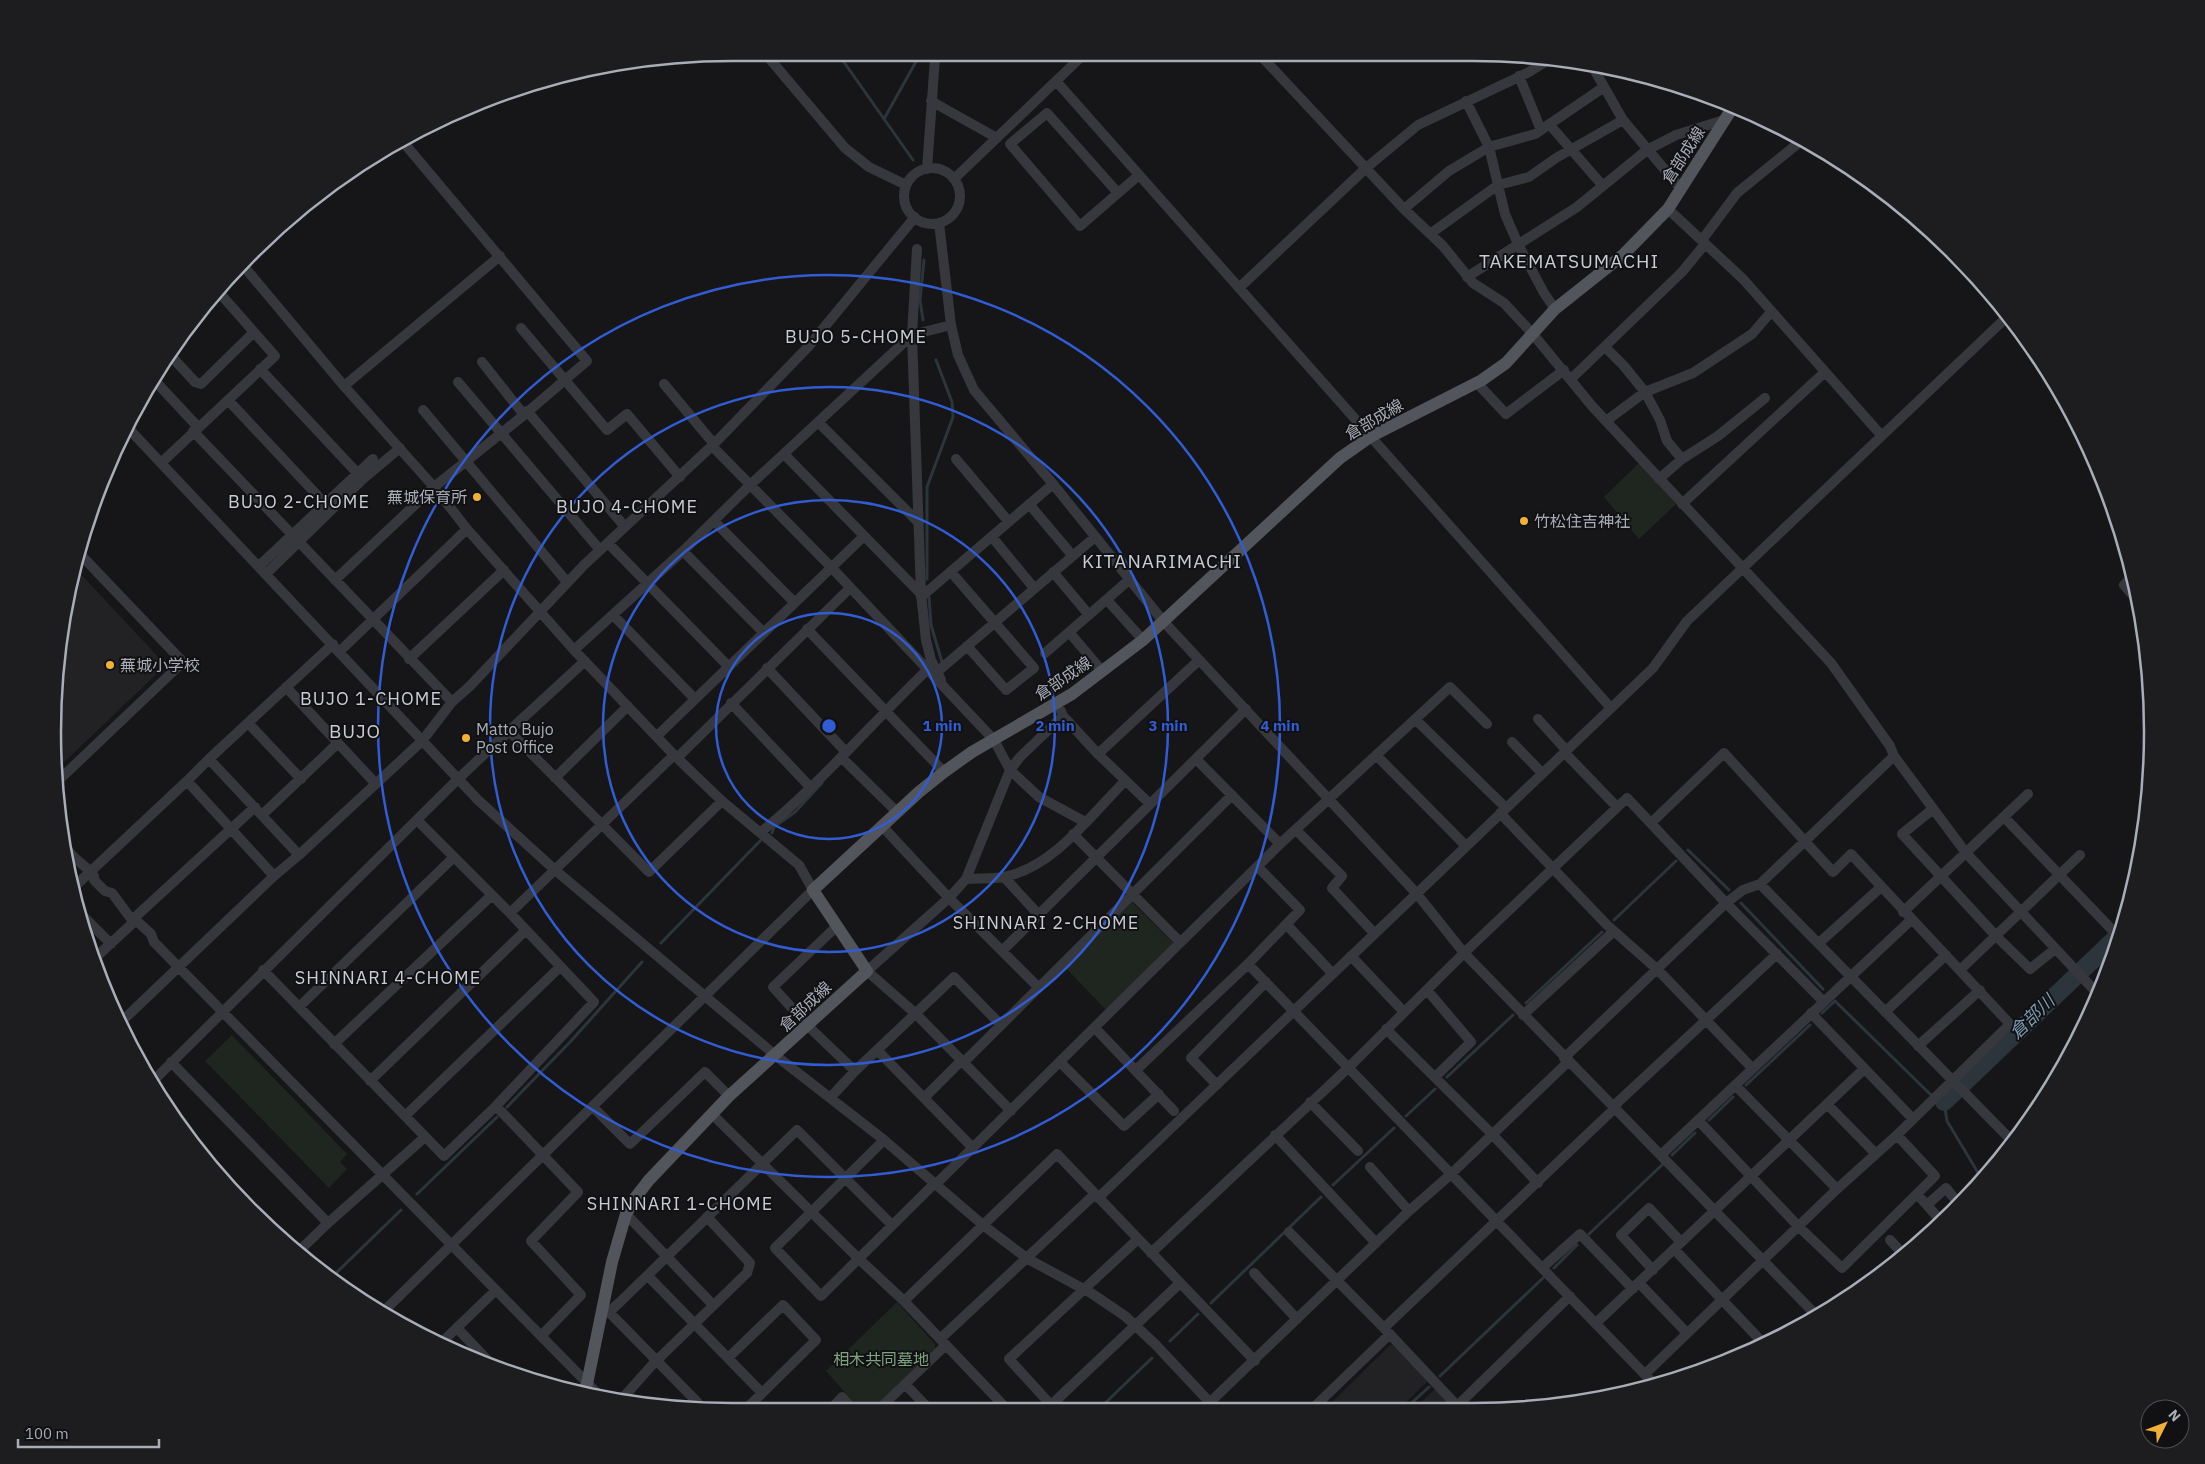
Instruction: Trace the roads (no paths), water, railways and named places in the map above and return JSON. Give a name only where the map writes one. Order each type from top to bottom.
[{"type":"main road","name":"倉部成線","points":[[813,890],[897,812],[944,772],[1057,703],[1102,672],[1143,640],[1340,458],[1370,437],[1477,383],[1506,363],[1556,309],[1623,255],[1668,208],[1730,112]]},
{"type":"main road","points":[[813,890],[867,971]]},
{"type":"main road","name":"倉部成線","points":[[585,1386],[605,1313],[612,1262],[626,1214],[649,1180],[729,1096],[867,971]]},
{"type":"street","points":[[772,61],[845,148],[869,168],[906,185]]},
{"type":"street","points":[[927,169],[935,61]]},
{"type":"street","points":[[954,179],[1077,61]]},
{"type":"street","points":[[1266,61],[1404,209],[1444,246],[1467,277],[1504,303],[1564,370],[1606,422],[1831,662],[1890,746],[1894,756],[1966,853],[2093,989]]},
{"type":"street","points":[[1239,288],[1366,168],[1418,125],[1539,65]]},
{"type":"street","points":[[1598,73],[1623,120],[1681,189]]},
{"type":"street","points":[[1519,76],[1545,127],[1572,149],[1603,186]]},
{"type":"street","points":[[1056,81],[1610,707]]},
{"type":"street","points":[[1404,209],[1449,170],[1490,146],[1535,134],[1604,87]]},
{"type":"street","points":[[931,101],[997,138]]},
{"type":"street","points":[[1466,101],[1490,146],[1505,214],[1518,244],[1544,293],[1556,309]]},
{"type":"street","points":[[1118,194],[1047,113],[1010,144],[1080,226],[1118,194],[1139,175]]},
{"type":"street","points":[[1430,234],[1498,185],[1529,177],[1572,149],[1623,120]]},
{"type":"street","points":[[1467,277],[1577,208],[1647,150],[1676,135],[1724,120]]},
{"type":"street","points":[[1571,379],[1682,272],[1737,193],[1797,145]]},
{"type":"street","points":[[335,580],[434,487],[587,361],[407,146]]},
{"type":"street","points":[[927,169],[942,170],[954,179],[958,185],[959,201],[952,215],[939,223],[926,223],[915,217],[906,206],[904,199],[906,185],[914,174],[927,169]]},
{"type":"street","points":[[1668,208],[1743,279],[1881,435]]},
{"type":"street","points":[[125,1019],[274,876],[422,741],[452,702],[470,686],[567,582],[713,445],[808,347],[915,217]]},
{"type":"street","points":[[939,223],[951,325],[958,355],[974,390],[1053,484],[1163,621],[1416,894],[1464,953],[1812,1311]]},
{"type":"street","points":[[918,249],[912,335],[921,596],[932,671]]},
{"type":"street","points":[[344,386],[500,256]]},
{"type":"street","points":[[247,270],[344,386],[434,487],[467,529],[574,650],[676,756],[722,800],[798,864],[813,890],[388,1307]]},
{"type":"street","points":[[161,463],[275,356],[223,296]]},
{"type":"street","points":[[1606,422],[1645,392],[1693,373],[1752,334],[1771,312]]},
{"type":"street","points":[[886,1403],[906,1385],[943,1342],[1027,1258],[1216,1085],[1653,668],[1687,621],[1741,567],[2003,321]]},
{"type":"street","points":[[574,650],[684,551],[749,486],[912,335],[951,325]]},
{"type":"street","points":[[521,328],[607,430],[627,414],[680,477]]},
{"type":"street","points":[[174,359],[195,382],[200,384],[254,332]]},
{"type":"street","points":[[1605,347],[1624,366],[1645,392],[1660,420],[1667,441],[1682,458]]},
{"type":"street","points":[[482,362],[625,527]]},
{"type":"street","points":[[260,369],[360,475]]},
{"type":"street","points":[[1477,383],[1506,414],[1564,370]]},
{"type":"street","points":[[1682,504],[1825,372]]},
{"type":"street","points":[[458,382],[604,546],[648,584],[728,666]]},
{"type":"street","points":[[664,384],[749,486],[932,671],[944,688],[994,740],[1010,770],[1039,797],[1085,822]]},
{"type":"street","points":[[158,385],[196,429],[296,538],[452,702]]},
{"type":"street","points":[[1659,479],[1682,458],[1718,436],[1765,398]]},
{"type":"street","points":[[228,400],[328,507]]},
{"type":"street","points":[[423,410],[567,582]]},
{"type":"street","points":[[818,422],[919,523]]},
{"type":"street","points":[[132,432],[478,800],[555,870],[775,1055],[884,1140],[983,1224],[1027,1258],[1084,1289],[1125,1316],[1206,1403]]},
{"type":"street","points":[[360,475],[400,448]]},
{"type":"street","points":[[784,454],[921,596]]},
{"type":"street","points":[[266,574],[296,538],[360,475],[373,459]]},
{"type":"street","points":[[956,459],[1009,522]]},
{"type":"street","points":[[921,596],[1053,484]]},
{"type":"street","points":[[1030,504],[1072,555]]},
{"type":"street","points":[[714,521],[795,602]]},
{"type":"street","points":[[79,882],[286,688],[372,618],[467,529]]},
{"type":"street","points":[[657,736],[864,537]]},
{"type":"street","points":[[992,537],[1034,588]]},
{"type":"street","points":[[762,832],[811,788],[884,712],[932,671],[967,646],[1095,537]]},
{"type":"street","points":[[259,566],[296,538]]},
{"type":"street","points":[[684,551],[764,633]]},
{"type":"street","points":[[63,776],[183,662],[84,558]]},
{"type":"street","points":[[409,658],[504,570]]},
{"type":"street","points":[[951,572],[993,623],[1034,668],[1006,690],[967,646]]},
{"type":"street","points":[[1053,572],[1089,615]]},
{"type":"street","points":[[1045,653],[1129,580]]},
{"type":"street","points":[[510,913],[850,588]]},
{"type":"street","points":[[1107,600],[1143,640]]},
{"type":"street","points":[[613,615],[695,699]]},
{"type":"street","points":[[807,629],[884,712],[944,772]]},
{"type":"street","points":[[1069,632],[1102,672]]},
{"type":"street","points":[[1098,754],[1198,660]]},
{"type":"street","points":[[157,1077],[458,779],[585,661]]},
{"type":"street","points":[[767,668],[843,755],[897,812]]},
{"type":"street","points":[[884,1140],[775,1248],[820,1294],[859,1259],[1011,1111],[1280,844],[1450,687],[1487,724]]},
{"type":"street","points":[[286,688],[376,784]]},
{"type":"street","points":[[731,703],[811,788]]},
{"type":"street","points":[[1057,703],[1063,716],[1098,754],[1150,804]]},
{"type":"street","points":[[555,778],[628,706]]},
{"type":"street","points":[[1002,952],[1038,914],[1246,710]]},
{"type":"street","points":[[1011,1111],[916,1014],[867,971],[949,898],[966,879],[1010,770],[1020,757],[1063,716]]},
{"type":"street","points":[[1416,719],[1503,810],[1552,868],[1614,931],[1658,970],[1752,1069]]},
{"type":"street","points":[[1538,720],[1617,808]]},
{"type":"street","points":[[248,723],[301,779]]},
{"type":"street","points":[[510,731],[649,872],[722,800]]},
{"type":"street","points":[[1512,742],[1542,773]]},
{"type":"street","points":[[262,815],[338,743]]},
{"type":"street","points":[[1645,1374],[1686,1332],[1875,1153],[1897,1135],[2010,1024],[1980,990],[1880,888],[1851,854],[1833,872],[1724,753],[1651,823]]},
{"type":"street","points":[[1376,755],[1466,846]]},
{"type":"street","points":[[1214,1403],[1409,1211],[1492,1134],[1726,903],[1743,890],[1760,884],[1894,756]]},
{"type":"street","points":[[1196,758],[1280,844]]},
{"type":"street","points":[[209,759],[299,855]]},
{"type":"street","points":[[966,879],[1004,877],[1021,872],[1054,854],[1125,780]]},
{"type":"street","points":[[187,781],[274,876]]},
{"type":"street","points":[[1903,912],[2028,794]]},
{"type":"street","points":[[924,1098],[1232,795]]},
{"type":"street","points":[[1151,1253],[1348,1068],[1552,868],[1628,798],[1726,903],[1823,1001]]},
{"type":"street","points":[[99,954],[255,807]]},
{"type":"street","points":[[1933,809],[1902,834],[1996,936],[2030,969],[2055,949]]},
{"type":"street","points":[[2004,817],[2113,930]]},
{"type":"street","points":[[263,970],[444,1156],[496,1106],[594,1002],[510,913],[417,820]]},
{"type":"street","points":[[882,826],[949,898],[1038,987]]},
{"type":"street","points":[[1296,830],[1342,876],[1332,888],[1374,933]]},
{"type":"street","points":[[1073,834],[1180,942]]},
{"type":"street","points":[[1960,970],[2080,855]]},
{"type":"street","points":[[73,857],[83,863],[94,876],[94,880],[105,891],[112,894],[134,920],[150,934],[154,942],[541,1336],[583,1386]]},
{"type":"street","points":[[299,1007],[454,857]]},
{"type":"street","points":[[1136,1070],[1248,964],[1300,910],[1258,867]]},
{"type":"street","points":[[1004,877],[1038,914]]},
{"type":"street","points":[[1760,884],[2008,1137]]},
{"type":"street","points":[[1819,943],[1880,888]]},
{"type":"street","points":[[334,1044],[492,895]]},
{"type":"street","points":[[1661,1155],[1911,920]]},
{"type":"street","points":[[89,922],[111,944]]},
{"type":"street","points":[[1287,925],[1332,974]]},
{"type":"street","points":[[837,926],[773,987],[808,1026],[855,1072]]},
{"type":"street","points":[[370,1081],[526,930]]},
{"type":"street","points":[[1523,1015],[1614,931]]},
{"type":"street","points":[[1318,1403],[1497,1221],[1615,1108],[1618,1102],[1777,954]]},
{"type":"street","points":[[1885,1012],[1946,955]]},
{"type":"street","points":[[1351,956],[1404,1012]]},
{"type":"street","points":[[1248,964],[1650,1379]]},
{"type":"street","points":[[405,1116],[560,967]]},
{"type":"street","points":[[830,1098],[954,977],[1000,1024]]},
{"type":"street","points":[[1216,1085],[1191,1058],[1266,982]]},
{"type":"street","points":[[1427,990],[1471,1042],[1434,1077]]},
{"type":"street","points":[[1918,1046],[1980,990]]},
{"type":"street","points":[[1811,1013],[1912,1119]]},
{"type":"street","points":[[1095,1028],[1174,1111]]},
{"type":"street","points":[[1386,1029],[1492,1134],[1538,1183]]},
{"type":"street","points":[[878,1051],[972,1148]]},
{"type":"street","points":[[171,1062],[328,1223]]},
{"type":"street","points":[[1060,1062],[1124,1126],[1159,1094]]},
{"type":"street","points":[[1596,1323],[1789,1138],[1864,1069]]},
{"type":"street","points":[[593,1107],[630,1144],[705,1072],[729,1096]]},
{"type":"street","points":[[1735,1085],[1837,1189]]},
{"type":"street","points":[[1310,1102],[1358,1151]]},
{"type":"street","points":[[1827,1104],[1875,1153]]},
{"type":"street","points":[[496,1106],[578,1192],[532,1241],[581,1295],[541,1336]]},
{"type":"street","points":[[712,1114],[810,1212],[904,1301],[1000,1403]]},
{"type":"street","points":[[1698,1120],[1798,1226],[1842,1268],[1935,1176],[1897,1135]]},
{"type":"street","points":[[696,1401],[656,1360],[605,1313],[648,1276],[797,1130],[892,1225]]},
{"type":"street","points":[[1275,1135],[1376,1243]]},
{"type":"street","points":[[303,1247],[425,1137]]},
{"type":"street","points":[[904,1301],[1057,1154],[1255,1361]]},
{"type":"street","points":[[1370,1167],[1409,1211]]},
{"type":"street","points":[[1928,1204],[1946,1188],[1954,1199]]},
{"type":"street","points":[[1917,1194],[1928,1204],[1936,1216]]},
{"type":"street","points":[[1653,1270],[1622,1236],[1649,1208],[1721,1299],[1759,1339]]},
{"type":"street","points":[[626,1214],[713,1305]]},
{"type":"street","points":[[625,1394],[656,1360],[747,1273],[750,1262],[707,1217]]},
{"type":"street","points":[[1289,1232],[1387,1331],[1454,1403]]},
{"type":"street","points":[[1542,1268],[1580,1234],[1686,1332]]},
{"type":"street","points":[[1047,1403],[1009,1359],[1138,1239]]},
{"type":"street","points":[[1890,1240],[1899,1249]]},
{"type":"street","points":[[1254,1273],[1298,1320]]},
{"type":"street","points":[[648,1276],[762,1392]]},
{"type":"street","points":[[1053,1403],[1180,1283]]},
{"type":"street","points":[[446,1339],[495,1290]]},
{"type":"street","points":[[1464,1403],[1570,1296]]},
{"type":"street","points":[[728,1358],[783,1306],[816,1340],[752,1403]]},
{"type":"street","points":[[457,1328],[482,1355]]},
{"type":"street","points":[[906,1385],[923,1403]]},
{"type":"street","points":[[837,1403],[842,1398],[847,1403]]},
{"type":"waterway","points":[[843,61],[913,160]]},
{"type":"waterway","points":[[884,119],[916,61]]},
{"type":"waterway","points":[[923,320],[920,300],[924,260]]},
{"type":"waterway","points":[[927,579],[927,487],[953,417],[952,402],[936,360]]},
{"type":"waterway","points":[[929,597],[931,625],[942,662]]},
{"type":"waterway","points":[[772,833],[774,827],[795,812],[822,783]]},
{"type":"waterway","points":[[661,943],[760,841]]},
{"type":"waterway","points":[[1688,850],[1729,890]]},
{"type":"waterway","points":[[1614,920],[1676,861]]},
{"type":"waterway","points":[[1741,903],[1823,989]]},
{"type":"waterway","points":[[1526,1003],[1602,932]]},
{"type":"waterway","name":"倉部川","points":[[1944,1102],[2109,944]]},
{"type":"waterway","points":[[507,1107],[570,1042],[642,962]]},
{"type":"waterway","points":[[1822,1013],[1835,1001],[1930,1094],[1944,1102],[1947,1121],[1978,1173]]},
{"type":"waterway","points":[[1447,1077],[1513,1015]]},
{"type":"waterway","points":[[1746,1085],[1810,1025]]},
{"type":"waterway","points":[[1406,1116],[1435,1089]]},
{"type":"waterway","points":[[1709,1120],[1733,1097]]},
{"type":"waterway","points":[[417,1194],[497,1117]]},
{"type":"waterway","points":[[1333,1185],[1394,1128]]},
{"type":"waterway","points":[[1672,1155],[1695,1133]]},
{"type":"waterway","points":[[1589,1234],[1663,1164]]},
{"type":"waterway","points":[[1211,1303],[1321,1197]]},
{"type":"waterway","points":[[336,1273],[401,1210]]},
{"type":"waterway","points":[[1554,1268],[1577,1245]]},
{"type":"waterway","points":[[1440,1376],[1543,1278]]},
{"type":"waterway","points":[[1170,1341],[1198,1314]]},
{"type":"waterway","points":[[1105,1403],[1152,1358]]},
{"type":"waterway","points":[[1412,1403],[1429,1387]]},
{"type":"place","name":"蕪城保育所","points":[[477,497]]},
{"type":"place","name":"竹松住吉神社","points":[[1524,521]]},
{"type":"place","name":"蕪城小学校","points":[[110,665]]},
{"type":"place","name":"Matto Bujo Post Office","points":[[466,738]]},
{"type":"district","name":"TAKEMATSUMACHI","points":[[1569,261]]},
{"type":"district","name":"BUJO 5-CHOME","points":[[856,337]]},
{"type":"district","name":"BUJO 2-CHOME","points":[[299,502]]},
{"type":"district","name":"BUJO 4-CHOME","points":[[627,507]]},
{"type":"district","name":"KITANARIMACHI","points":[[1162,561]]},
{"type":"district","name":"BUJO 1-CHOME","points":[[371,699]]},
{"type":"district","name":"BUJO","points":[[355,731]]},
{"type":"district","name":"SHINNARI 2-CHOME","points":[[1046,923]]},
{"type":"district","name":"SHINNARI 4-CHOME","points":[[388,978]]},
{"type":"district","name":"SHINNARI 1-CHOME","points":[[680,1204]]},
{"type":"park label","name":"相木共同墓地","points":[[881,1359]]}]
